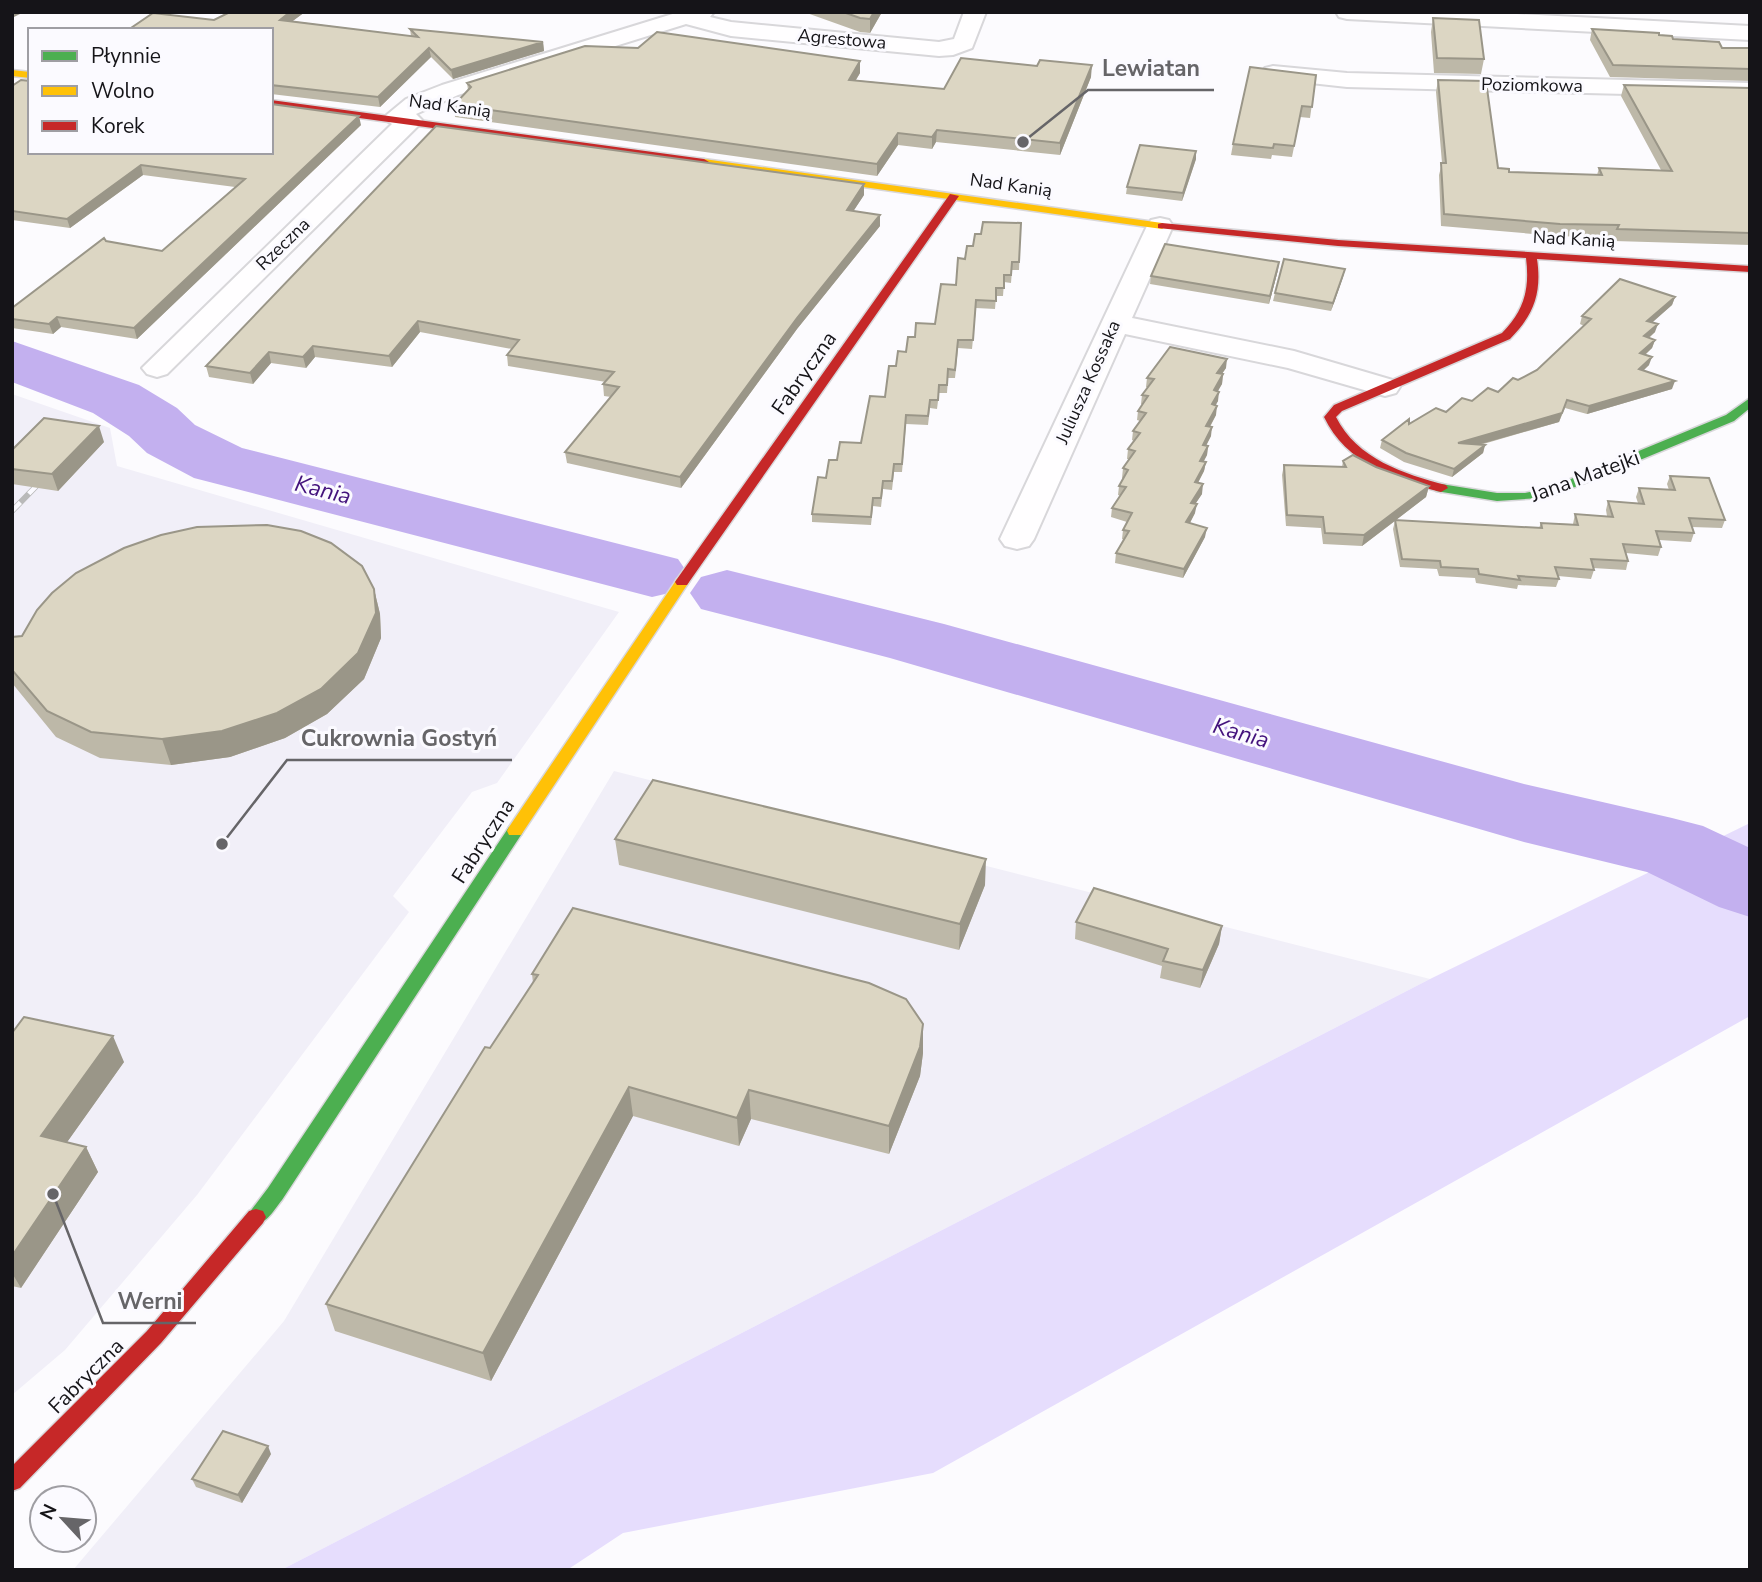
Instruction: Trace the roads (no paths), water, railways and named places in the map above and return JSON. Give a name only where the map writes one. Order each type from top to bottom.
[{"type":"street","name":"Agrestowa","points":[[695,15],[731,29],[939,49],[953,48],[964,43],[975,12]]},
{"type":"street","points":[[1347,12],[1750,33]]},
{"type":"street","name":"Rzeczna","points":[[157,368],[414,104],[450,90],[695,15]]},
{"type":"street","name":"Poziomkowa","points":[[1273,73],[1347,80],[1750,90]]},
{"type":"street","name":"Nad Kanią","points":[[273,103],[1160,226],[1262,237],[1750,269]]},
{"type":"street","name":"Fabryczna","points":[[12,1481],[154,1337],[275,1194],[648,630],[954,197]]},
{"type":"street","name":"Juliusza Kossaka","points":[[1017,539],[1160,226]]},
{"type":"street","name":"Jana Matejki","points":[[1531,256],[1535,276],[1533,304],[1523,323],[1506,336],[1338,408],[1330,417],[1335,432],[1349,447],[1392,471],[1429,485],[1468,495],[1523,499],[1553,491],[1683,439],[1730,418],[1750,402]]},
{"type":"street","points":[[1114,323],[1294,360],[1385,387]]},
{"type":"waterway","name":"Kania","points":[[12,360],[116,399],[153,422],[171,439],[218,463],[652,575]]},
{"type":"waterway","name":"Kania","points":[[727,593],[917,641],[1524,813],[1672,848],[1750,885]]},
{"type":"railway","points":[[12,511],[49,473]]},
{"type":"place","name":"Lewiatan","points":[[1023,142]]},
{"type":"place","name":"Cukrownia Gostyń","points":[[222,844]]},
{"type":"place","name":"Werni","points":[[53,1194]]}]
